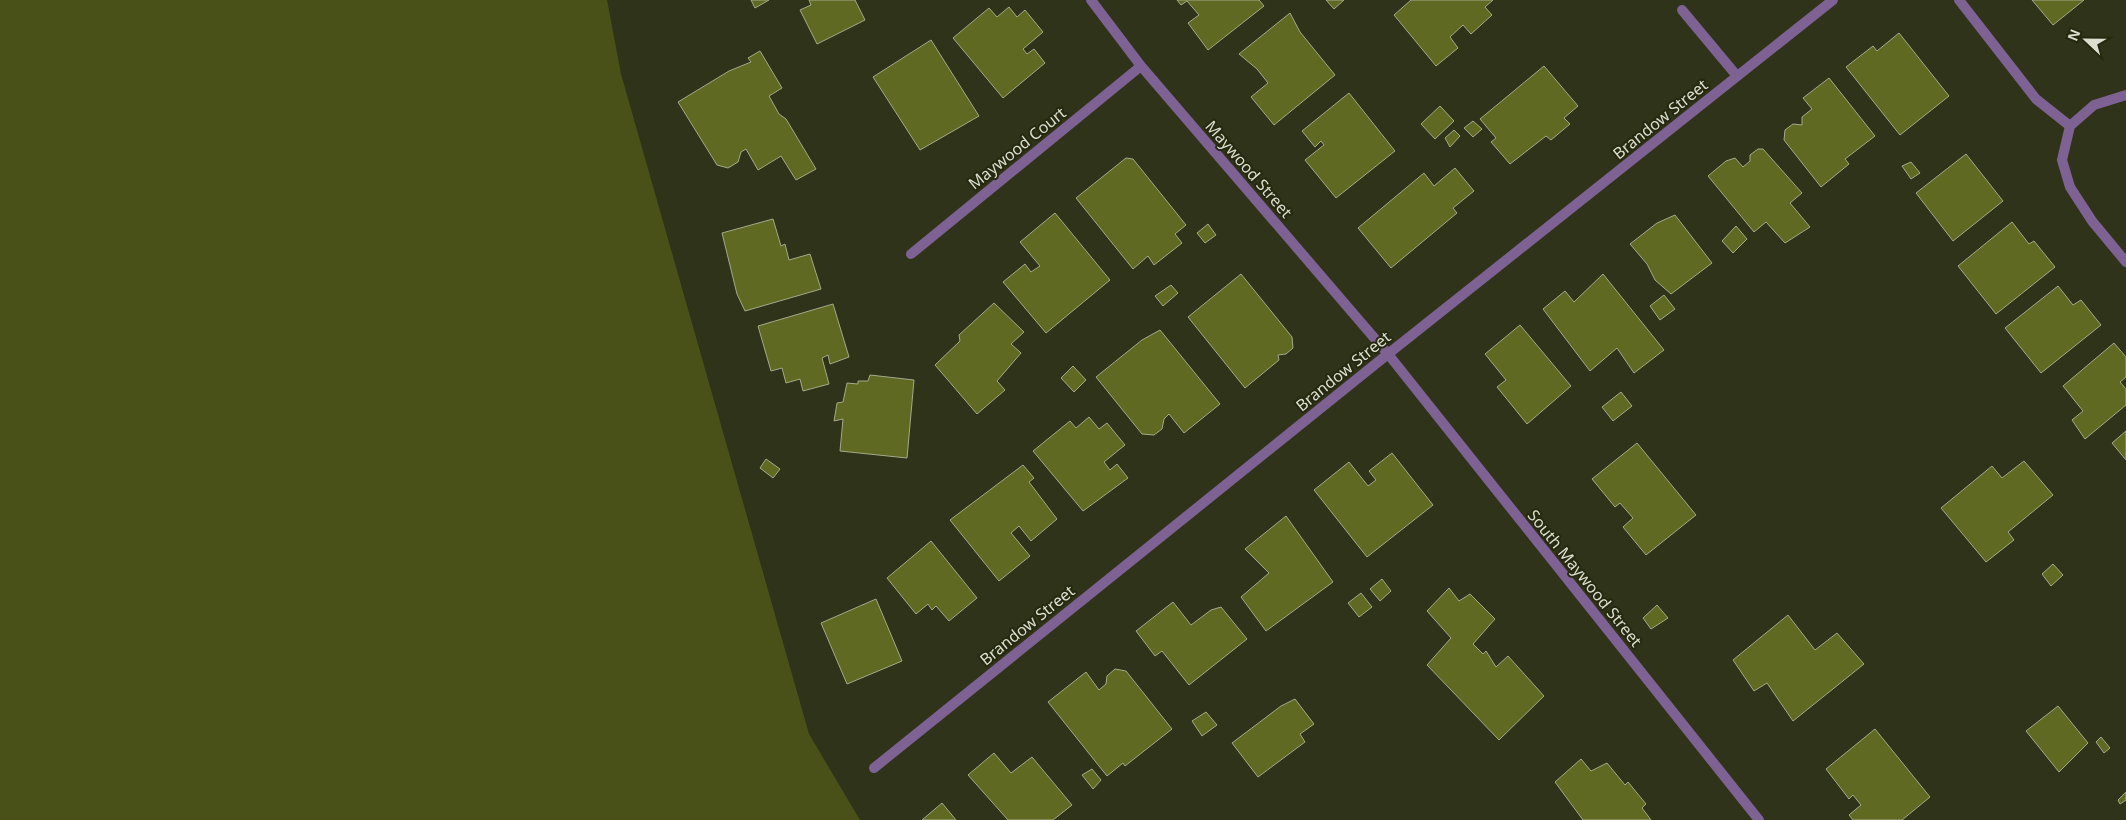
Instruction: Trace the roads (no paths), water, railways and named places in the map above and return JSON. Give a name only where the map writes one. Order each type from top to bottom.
[{"type":"street","name":"Maywood Street","points":[[1091,0],[1141,66],[1388,354]]},
{"type":"street","name":"Brandow Street","points":[[874,768],[1388,354],[1833,0]]},
{"type":"street","points":[[1959,0],[2036,98],[2070,126]]},
{"type":"street","points":[[1682,10],[1737,76]]},
{"type":"street","name":"Maywood Court","points":[[911,254],[1141,66]]},
{"type":"street","points":[[2126,95],[2094,105],[2070,126],[2062,160],[2070,187],[2092,221],[2126,262]]},
{"type":"street","name":"South Maywood Street","points":[[1388,354],[1759,820]]}]
